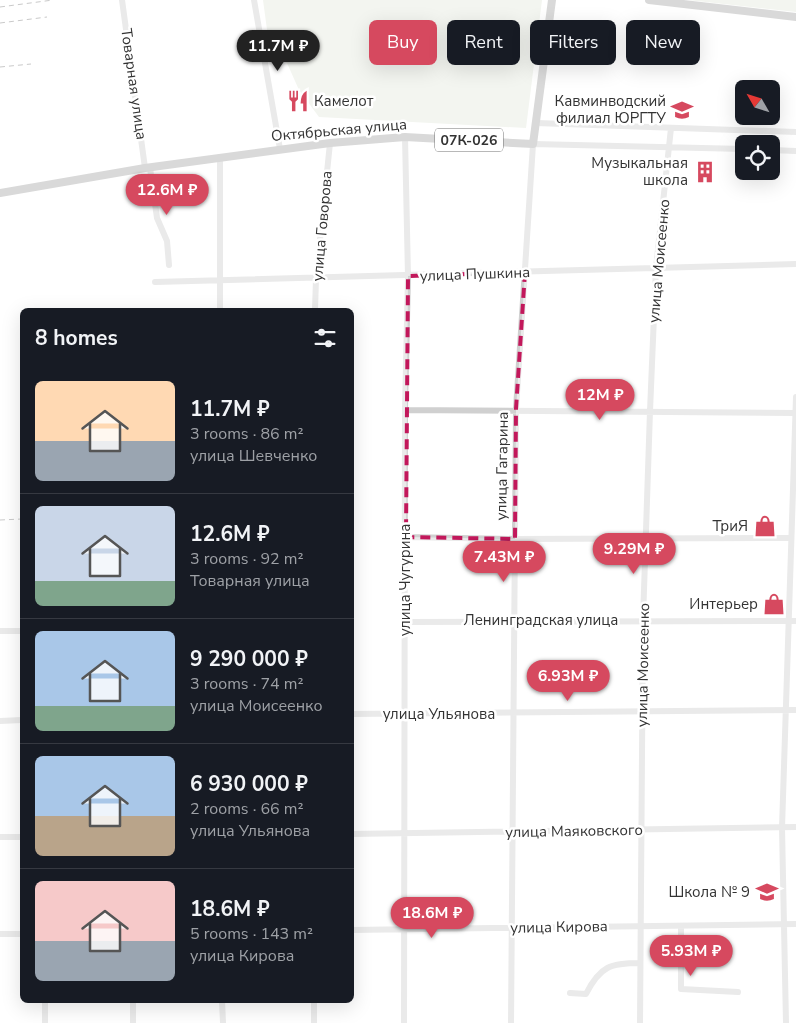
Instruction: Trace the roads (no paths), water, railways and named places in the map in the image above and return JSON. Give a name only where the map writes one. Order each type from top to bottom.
[{"type":"main road","name":"улица Гагарина","points":[[533,144],[552,0]]},
{"type":"main road","points":[[649,0],[796,17]]},
{"type":"main road","name":"Октябрьская улица","points":[[0,193],[220,157],[330,143],[404,137],[533,144]]},
{"type":"street","name":"Товарная улица","points":[[122,0],[148,168],[157,218],[167,241],[169,265]]},
{"type":"street","points":[[254,0],[280,149]]},
{"type":"street","points":[[536,123],[796,132]]},
{"type":"street","name":"улица Моисеенко","points":[[640,1023],[643,620],[650,411],[656,268],[671,128]]},
{"type":"street","name":"улица Чугурина","points":[[404,137],[408,276],[405,410],[404,1023]]},
{"type":"street","name":"улица Говорова","points":[[316,308],[316,279],[330,143]]},
{"type":"street","name":"Октябрьская улица","points":[[533,144],[735,149]]},
{"type":"street","name":"улица Гагарина","points":[[511,1023],[516,410],[533,144]]},
{"type":"street","points":[[780,150],[796,151]]},
{"type":"street","points":[[220,157],[220,308]]},
{"type":"street","name":"улица Пушкина","points":[[155,282],[316,279],[796,264]]},
{"type":"street","points":[[786,1023],[782,828],[791,538],[794,513],[796,397]]},
{"type":"street","points":[[405,410],[795,413]]},
{"type":"street","points":[[406,537],[515,539],[791,538]]},
{"type":"street","name":"Ленинградская улица","points":[[405,622],[515,620],[796,621]]},
{"type":"street","points":[[0,631],[20,631]]},
{"type":"street","name":"улица Ульянова","points":[[354,714],[796,710]]},
{"type":"street","points":[[0,721],[20,720]]},
{"type":"street","name":"улица Маяковского","points":[[354,834],[404,835],[796,827]]},
{"type":"street","points":[[0,837],[20,837]]},
{"type":"street","name":"улица Кирова","points":[[354,930],[796,924]]},
{"type":"street","points":[[681,926],[681,989],[738,992]]},
{"type":"street","points":[[0,934],[20,934]]},
{"type":"street","points":[[570,994],[586,994],[592,982],[608,966],[620,963],[640,963]]},
{"type":"street","points":[[45,1003],[45,1023]]},
{"type":"street","points":[[133,1003],[133,1023]]},
{"type":"street","points":[[222,1003],[223,1023]]},
{"type":"street","points":[[314,1003],[314,1023]]},
{"type":"railway","points":[[0,7],[53,0]]},
{"type":"railway","points":[[0,23],[47,17]]},
{"type":"railway","points":[[0,67],[31,64]]},
{"type":"railway","points":[[0,520],[20,519]]},
{"type":"place","name":"Камелот","points":[[298,101]]},
{"type":"place","name":"Кавминводский филиал ЮРГТУ","points":[[682,110]]},
{"type":"place","name":"Музыкальная школа","points":[[705,172]]},
{"type":"place","name":"ТриЯ","points":[[765,526]]},
{"type":"place","name":"Интерьер","points":[[774,604]]},
{"type":"place","name":"Школа № 9","points":[[767,892]]}]
